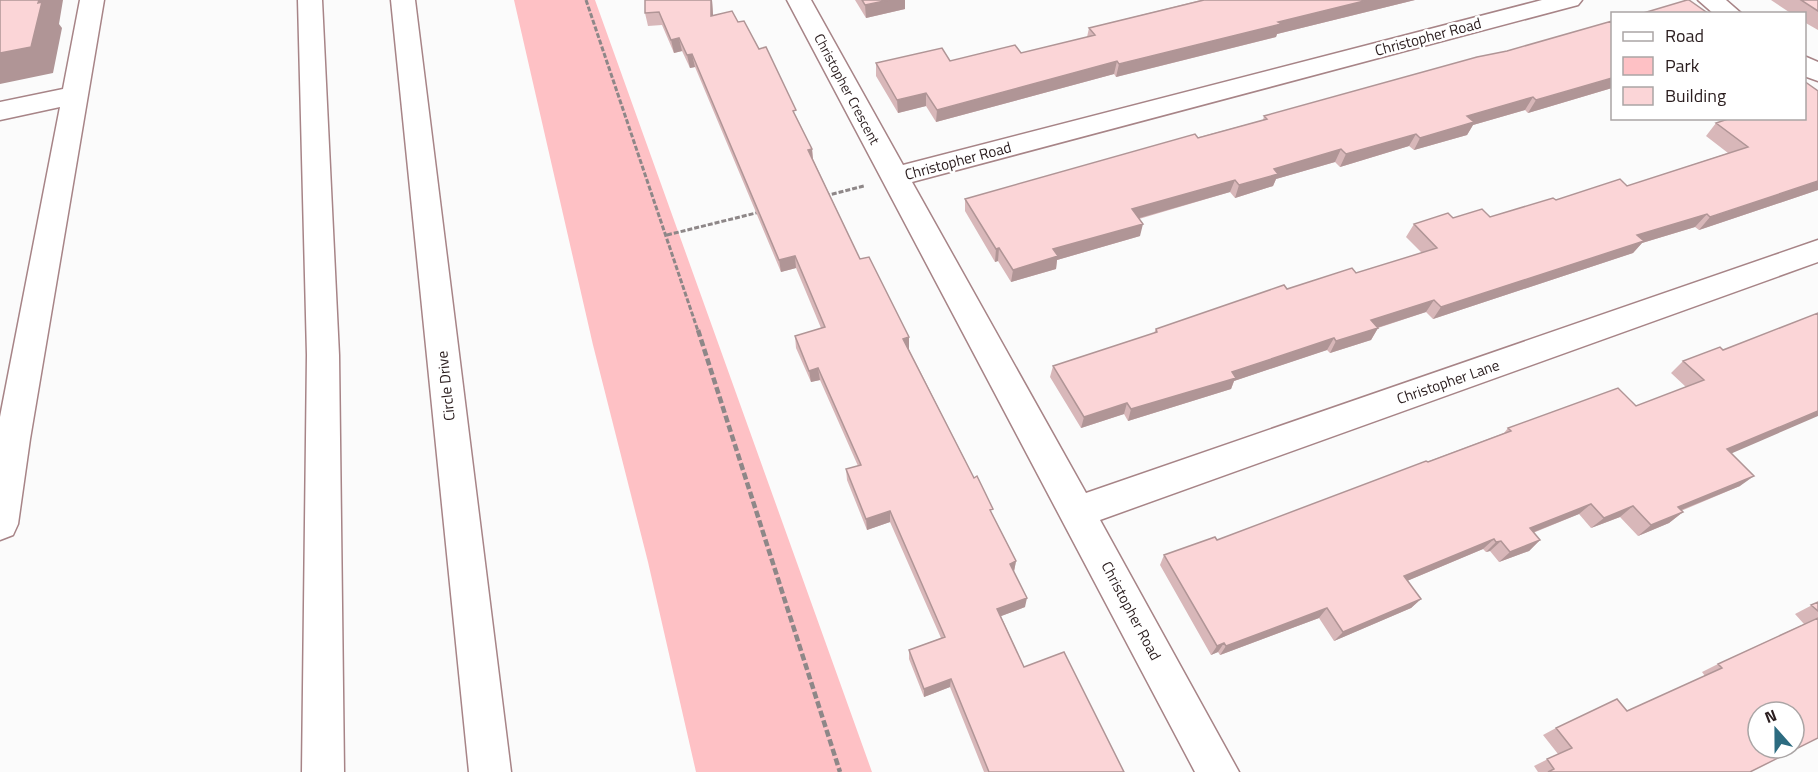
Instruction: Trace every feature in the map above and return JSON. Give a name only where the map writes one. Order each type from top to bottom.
[{"type":"main road","points":[[0,525],[6,440],[76,95],[92,0]]},
{"type":"main road","points":[[310,0],[323,355],[323,772]]},
{"type":"main road","name":"Circle Drive","points":[[403,0],[490,772]]},
{"type":"main road","name":"Christopher Crescent","points":[[799,0],[895,177]]},
{"type":"main road","name":"Christopher Road","points":[[1218,772],[895,177],[1570,0]]},
{"type":"main road","points":[[1710,0],[1727,12]]},
{"type":"main road","points":[[0,111],[76,95]]},
{"type":"main road","name":"Christopher Lane","points":[[1078,512],[1818,251]]},
{"type":"path","points":[[586,0],[667,236],[840,772]]},
{"type":"path","points":[[821,197],[866,186]]},
{"type":"path","points":[[667,236],[766,210]]},
{"type":"green space","points":[[514,0],[595,0],[872,772],[696,772],[648,562],[593,345]]},
{"type":"building","points":[[0,0],[39,0],[38,3],[42,2],[31,47],[0,53]]},
{"type":"building","points":[[645,0],[711,0],[711,16],[732,11],[738,22],[744,21],[759,49],[766,47],[812,149],[808,150],[860,259],[869,257],[909,337],[903,339],[974,478],[977,476],[993,509],[990,510],[1016,561],[1010,564],[1027,598],[997,609],[1024,667],[1064,652],[1124,772],[989,772],[951,679],[924,689],[909,650],[945,637],[890,511],[866,519],[846,469],[861,465],[818,368],[809,371],[795,336],[825,327],[795,256],[779,260],[692,54],[687,55],[679,38],[671,40],[659,12],[645,13]]},
{"type":"building","points":[[862,0],[889,0],[865,5]]},
{"type":"building","points":[[1204,0],[1368,0],[1119,64],[1117,61],[937,110],[926,93],[897,100],[876,63],[942,48],[950,61],[1015,45],[1021,53],[1095,35],[1089,28]]},
{"type":"building","points":[[1689,0],[1706,12],[1647,12]]},
{"type":"building","points":[[1801,0],[1818,0],[1818,11]]},
{"type":"building","points":[[1611,21],[1611,78],[1536,100],[1533,97],[1467,116],[1474,122],[1420,138],[1416,134],[1346,154],[1341,149],[1274,169],[1278,174],[1239,185],[1235,180],[1132,209],[1143,224],[1053,249],[1058,256],[1013,270],[999,248],[996,249],[965,199],[1195,134],[1198,138],[1267,119],[1264,116],[1477,57],[1507,51]]},
{"type":"building","points":[[1806,82],[1818,91],[1818,181],[1710,217],[1707,214],[1637,235],[1644,241],[1441,307],[1434,300],[1371,320],[1378,328],[1336,341],[1334,338],[1232,372],[1236,378],[1131,409],[1127,403],[1084,417],[1053,366],[1157,332],[1156,329],[1284,285],[1287,289],[1352,268],[1356,273],[1437,248],[1414,224],[1448,213],[1453,218],[1482,209],[1490,217],[1553,198],[1556,200],[1620,179],[1627,186],[1748,147],[1716,123],[1725,120],[1806,120]]},
{"type":"building","points":[[1818,313],[1818,411],[1727,449],[1754,476],[1678,507],[1683,512],[1651,525],[1633,506],[1604,518],[1591,504],[1530,528],[1540,540],[1510,552],[1501,541],[1496,542],[1494,539],[1404,576],[1421,599],[1343,632],[1327,608],[1226,646],[1224,643],[1217,646],[1164,555],[1215,537],[1217,540],[1511,431],[1508,428],[1618,388],[1636,406],[1704,380],[1683,361],[1720,347],[1723,350]]},
{"type":"building","points":[[1818,602],[1818,611],[1811,605]]},
{"type":"building","points":[[1818,618],[1818,738],[1806,744],[1806,700],[1746,700],[1746,760],[1774,760],[1750,772],[1548,772],[1554,769],[1547,759],[1572,748],[1556,728],[1617,699],[1627,711],[1722,668],[1718,664]]}]
